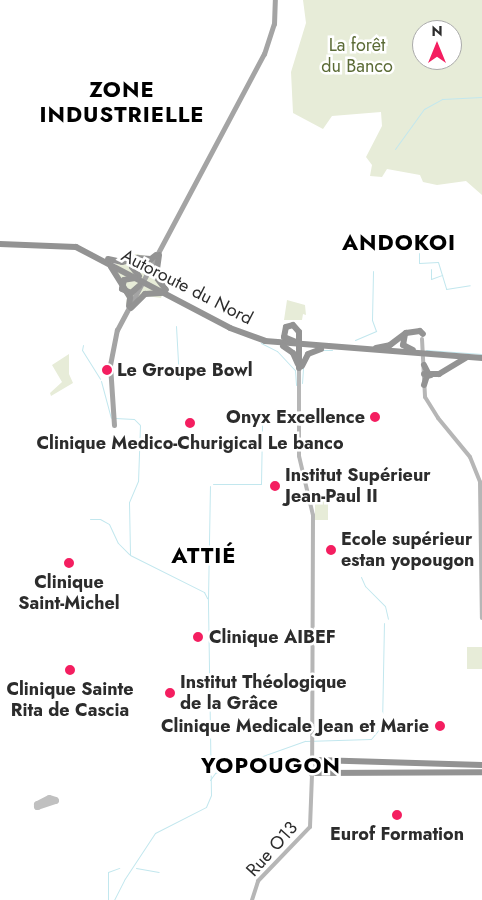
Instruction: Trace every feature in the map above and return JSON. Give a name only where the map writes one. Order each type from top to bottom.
[{"type":"highway","name":"Autoroute du Nord","points":[[1,243],[66,243],[99,257],[248,336],[277,343],[482,357]]},
{"type":"highway","points":[[99,257],[120,262],[145,258],[151,259],[158,255]]},
{"type":"highway","points":[[158,255],[156,279],[172,296]]},
{"type":"highway","points":[[99,257],[114,270],[130,298],[130,307]]},
{"type":"highway","points":[[127,294],[143,280],[145,258]]},
{"type":"highway","points":[[130,307],[149,293],[172,296]]},
{"type":"highway","name":"Autoroute du Nord","points":[[172,296],[240,330],[265,339],[482,357]]},
{"type":"highway","points":[[376,348],[390,345],[406,333],[421,332]]},
{"type":"highway","points":[[413,350],[405,347],[402,338],[406,334],[421,332]]},
{"type":"highway","points":[[277,343],[293,353],[300,367]]},
{"type":"highway","points":[[299,343],[300,367]]},
{"type":"highway","points":[[300,367],[310,352],[328,347]]},
{"type":"highway","points":[[424,353],[439,358],[444,364],[440,372],[425,373]]},
{"type":"highway","points":[[425,373],[440,373],[457,361],[473,357]]},
{"type":"highway","points":[[424,385],[427,376],[425,373]]},
{"type":"highway","points":[[314,759],[482,773]]},
{"type":"highway","points":[[314,774],[447,769],[482,764]]},
{"type":"main road","points":[[115,420],[114,349],[130,307],[263,61],[275,29],[276,0]]},
{"type":"main road","points":[[421,332],[424,353],[425,397],[431,408],[470,456],[479,477],[482,618]]},
{"type":"main road","points":[[300,367],[300,458],[312,507],[314,774]]},
{"type":"main road","points":[[424,385],[431,408]]},
{"type":"main road","points":[[312,646],[312,692]]},
{"type":"main road","points":[[314,759],[308,760],[308,767],[314,774]]},
{"type":"main road","name":"Rue O13","points":[[252,900],[258,881],[307,832],[311,817],[314,774]]},
{"type":"green space","name":"La forêt du Banco","points":[[303,0],[482,0],[482,195],[466,181],[437,185],[423,182],[420,175],[387,169],[382,177],[370,176],[372,165],[366,157],[382,126],[381,112],[332,116],[323,129],[293,113],[291,72],[306,23]]},
{"type":"green space","points":[[136,254],[160,259],[156,271],[165,287],[161,298],[146,296],[132,310],[126,304],[127,298],[111,269],[121,260]]},
{"type":"green space","points":[[287,300],[305,305],[306,315],[303,314],[302,320],[284,320]]},
{"type":"green space","points":[[69,354],[69,374],[73,383],[51,396],[50,393],[62,382],[52,365]]},
{"type":"green space","points":[[328,499],[328,520],[315,520],[315,500]]},
{"type":"green space","points":[[467,647],[482,647],[482,669],[467,669]]},
{"type":"waterway","points":[[395,149],[424,109],[442,99],[482,97]]},
{"type":"waterway","points":[[419,253],[419,263],[438,262],[446,289],[470,285]]},
{"type":"waterway","points":[[431,269],[431,279],[442,275]]},
{"type":"waterway","points":[[355,340],[376,331],[372,320],[373,271]]},
{"type":"waterway","points":[[176,326],[179,379]]},
{"type":"waterway","points":[[261,343],[277,351],[295,370],[296,385]]},
{"type":"waterway","points":[[83,345],[82,350],[100,379]]},
{"type":"waterway","points":[[322,350],[332,350]]},
{"type":"waterway","points":[[426,350],[482,354]]},
{"type":"waterway","points":[[302,383],[303,368]]},
{"type":"waterway","points":[[101,381],[111,418]]},
{"type":"waterway","points":[[115,418],[134,419],[140,425],[138,481],[129,502],[130,555],[204,592],[207,598]]},
{"type":"waterway","points":[[213,484],[261,484],[262,425]]},
{"type":"waterway","points":[[114,900],[124,880],[155,833],[206,807],[211,795],[208,599],[210,486]]},
{"type":"waterway","points":[[90,519],[100,519],[109,524],[118,543],[129,554]]},
{"type":"waterway","points":[[361,577],[365,586],[385,606],[388,619]]},
{"type":"waterway","points":[[311,587],[311,654]]},
{"type":"waterway","points":[[210,780],[215,773],[305,741],[371,739],[382,726],[384,623]]},
{"type":"waterway","points":[[108,900],[108,872],[119,868]]},
{"type":"waterway","points":[[136,868],[159,872]]},
{"type":"runway","points":[[49,798],[55,800],[37,806],[37,804],[49,798]]},
{"type":"place","name":"Le Groupe Bowl","points":[[107,370]]},
{"type":"place","name":"Onyx Excellence","points":[[375,417]]},
{"type":"place","name":"Clinique Medico-Churigical Le banco","points":[[190,423]]},
{"type":"place","name":"Institut Supérieur Jean-Paul II","points":[[275,486]]},
{"type":"place","name":"Ecole supérieur estan yopougon","points":[[331,550]]},
{"type":"place","name":"Clinique Saint-Michel","points":[[69,563]]},
{"type":"place","name":"Clinique AIBEF","points":[[198,637]]},
{"type":"place","name":"Clinique Sainte Rita de Cascia","points":[[70,670]]},
{"type":"place","name":"Institut Théologique de la Grâce","points":[[170,693]]},
{"type":"place","name":"Clinique Medicale Jean et Marie","points":[[440,726]]},
{"type":"place","name":"Eurof Formation","points":[[397,815]]},
{"type":"district","name":"ZONE INDUSTRIELLE","points":[[122,102]]},
{"type":"district","name":"ANDOKOI","points":[[399,243]]},
{"type":"district","name":"ATTIÉ","points":[[204,556]]},
{"type":"district","name":"YOPOUGON","points":[[271,766]]}]
